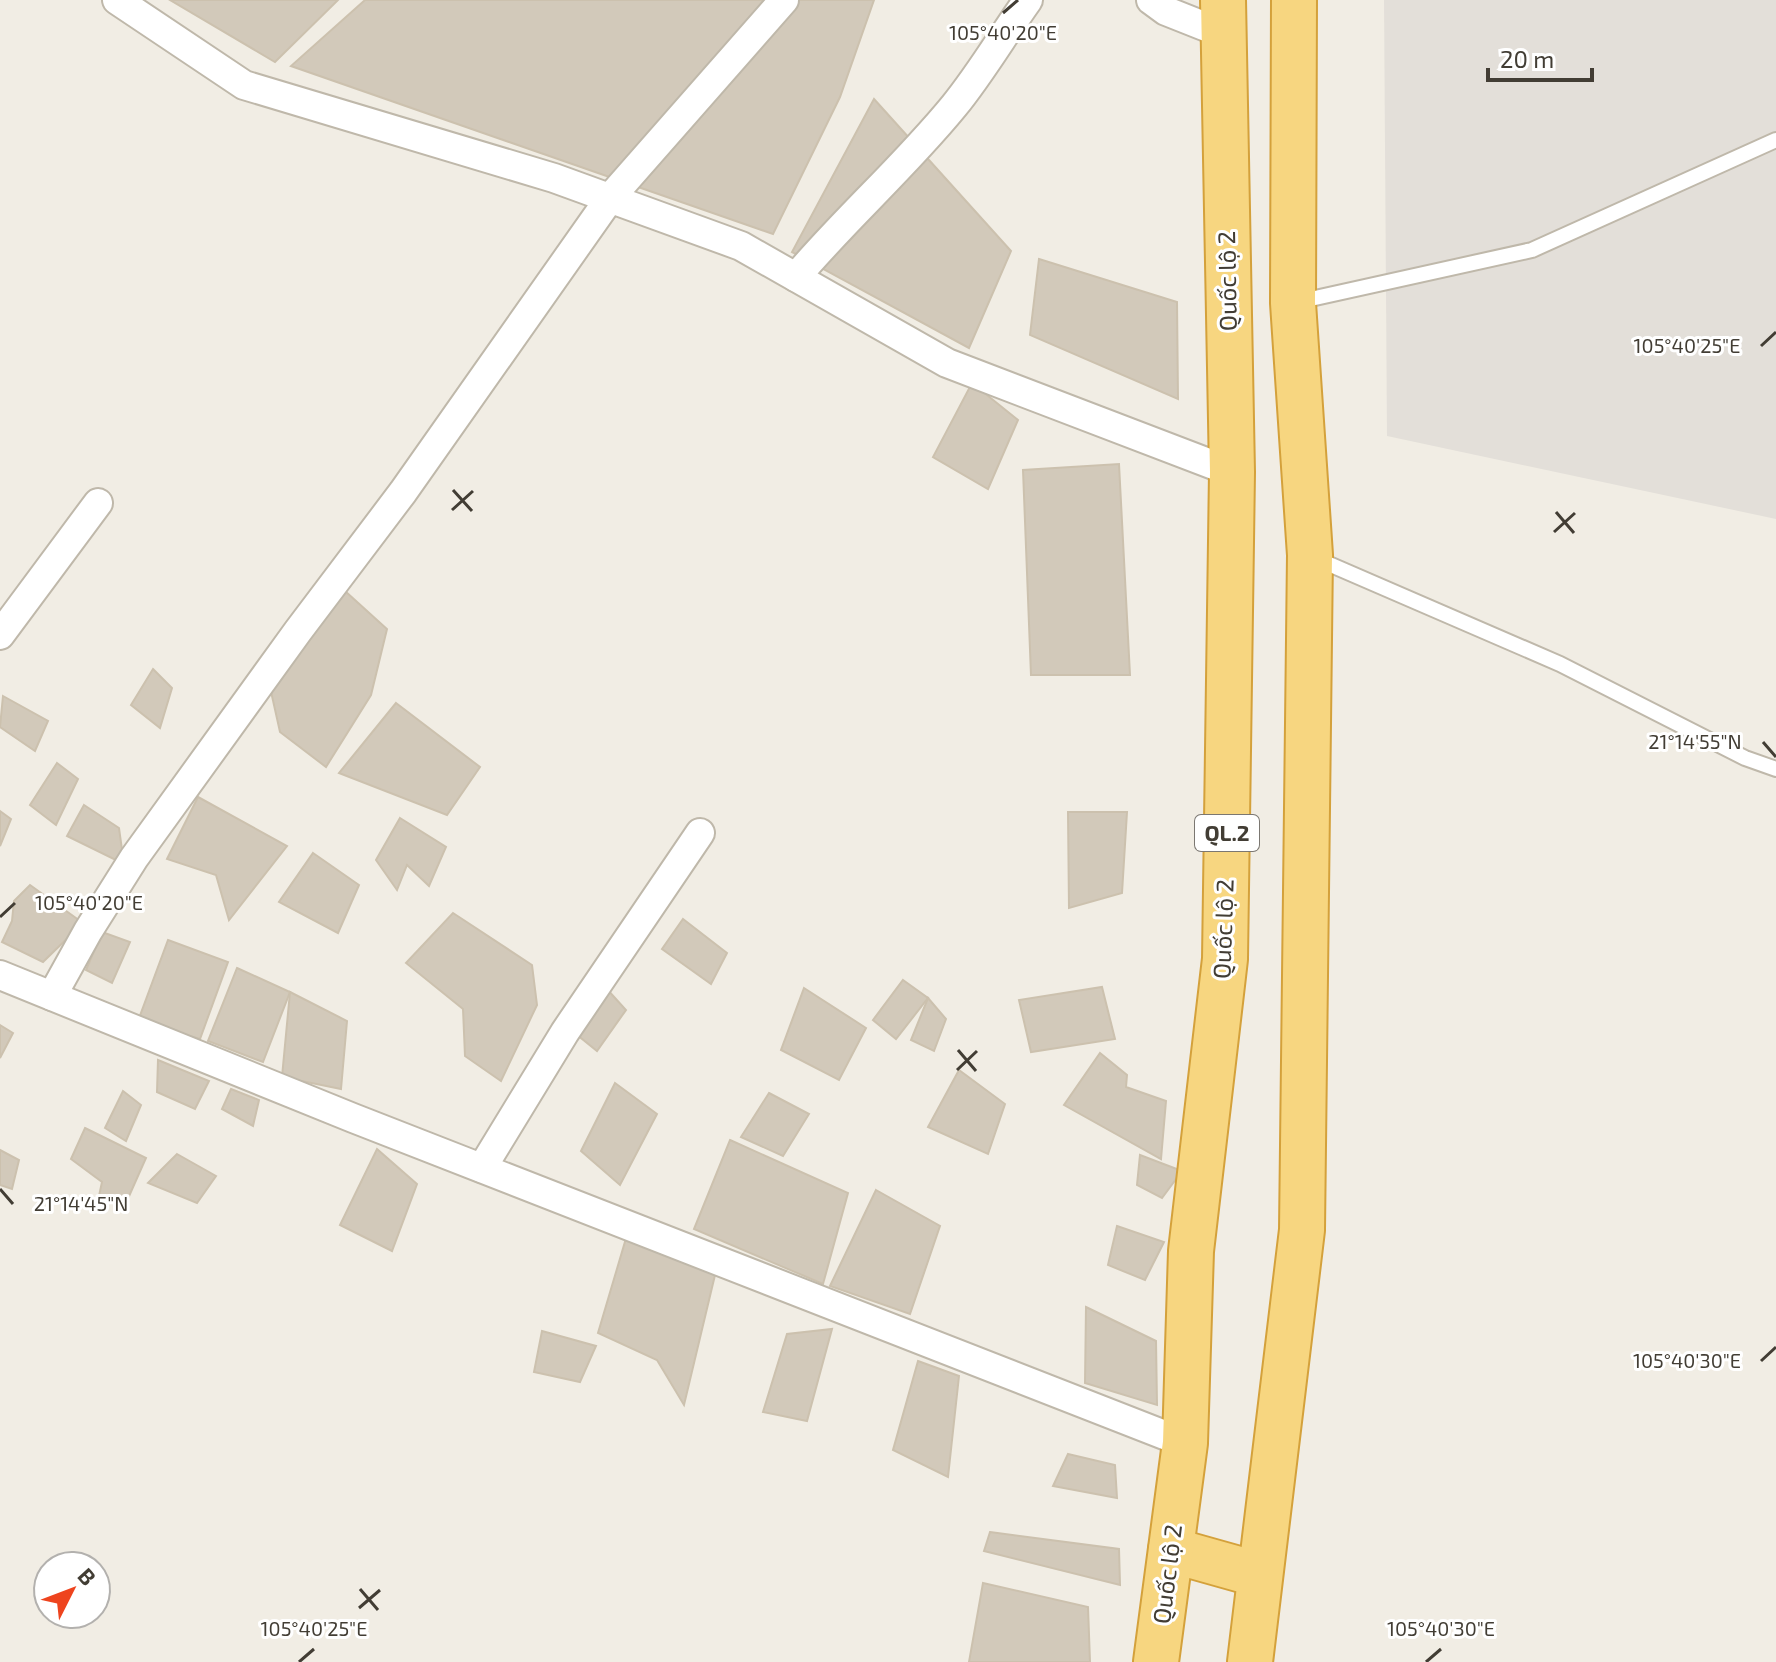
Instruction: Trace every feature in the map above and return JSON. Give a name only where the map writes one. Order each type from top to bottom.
[{"type":"highway","points":[[1250,1662],[1302,1230],[1310,555],[1293,303],[1294,0]]},
{"type":"highway","name":"Quốc lộ 2","points":[[1156,1662],[1185,1443],[1191,1251],[1225,959],[1232,472],[1224,17]]},
{"type":"highway","points":[[1171,1550],[1260,1575]]},
{"type":"street","points":[[117,0],[244,85],[554,178],[741,246],[947,363],[1232,472]]},
{"type":"street","points":[[52,996],[134,858],[403,492],[610,198],[784,0]]},
{"type":"street","points":[[796,277],[823,245],[898,170],[955,104],[1028,0]]},
{"type":"street","points":[[1151,0],[1166,11],[1224,17]]},
{"type":"street","points":[[0,635],[98,503]]},
{"type":"street","points":[[482,1168],[565,1032],[700,833]]},
{"type":"street","points":[[0,975],[482,1168],[1185,1443]]},
{"type":"lane","points":[[1293,303],[1532,250],[1776,140]]},
{"type":"lane","points":[[1310,555],[1560,664],[1745,758],[1776,769]]},
{"type":"shaded area","points":[[1384,0],[1776,0],[1776,519],[1387,436]]},
{"type":"building","points":[[170,0],[338,0],[275,62]]},
{"type":"building","points":[[365,0],[874,0],[840,97],[773,234],[291,66]]},
{"type":"building","points":[[874,99],[1011,251],[969,348],[792,252]]},
{"type":"building","points":[[1039,259],[1177,302],[1178,399],[1030,335]]},
{"type":"building","points":[[972,383],[1018,420],[988,489],[933,457]]},
{"type":"building","points":[[1119,464],[1130,675],[1031,675],[1023,470]]},
{"type":"building","points":[[345,591],[387,629],[371,695],[326,767],[280,732],[268,678]]},
{"type":"building","points":[[153,669],[172,688],[160,728],[131,705]]},
{"type":"building","points":[[3,696],[48,721],[35,751],[0,727]]},
{"type":"building","points":[[396,703],[480,767],[447,815],[339,773]]},
{"type":"building","points":[[57,763],[78,779],[56,825],[30,805]]},
{"type":"building","points":[[198,797],[287,846],[229,920],[216,875],[167,859]]},
{"type":"building","points":[[84,805],[119,828],[124,864],[67,836]]},
{"type":"building","points":[[0,811],[11,819],[0,846]]},
{"type":"building","points":[[1068,812],[1127,812],[1122,893],[1069,908]]},
{"type":"building","points":[[400,818],[446,847],[429,886],[407,865],[397,890],[376,860]]},
{"type":"building","points":[[313,853],[359,885],[338,933],[279,902]]},
{"type":"building","points":[[30,885],[83,923],[43,962],[2,942],[12,921],[14,901]]},
{"type":"building","points":[[453,913],[532,965],[537,1005],[501,1081],[465,1056],[463,1009],[406,963]]},
{"type":"building","points":[[683,919],[727,953],[711,984],[662,949]]},
{"type":"building","points":[[102,932],[130,942],[112,983],[86,970]]},
{"type":"building","points":[[168,940],[228,962],[200,1039],[138,1021]]},
{"type":"building","points":[[237,968],[290,992],[263,1062],[208,1041]]},
{"type":"building","points":[[903,980],[928,998],[896,1039],[873,1020]]},
{"type":"building","points":[[1102,987],[1115,1039],[1031,1052],[1019,1000]]},
{"type":"building","points":[[606,988],[626,1010],[597,1051],[576,1034]]},
{"type":"building","points":[[804,988],[866,1028],[839,1080],[781,1050]]},
{"type":"building","points":[[290,992],[347,1021],[341,1089],[282,1077]]},
{"type":"building","points":[[928,998],[946,1019],[934,1051],[911,1040]]},
{"type":"building","points":[[0,1025],[13,1033],[0,1058]]},
{"type":"building","points":[[1100,1053],[1127,1075],[1126,1087],[1166,1101],[1161,1159],[1064,1105]]},
{"type":"building","points":[[158,1060],[209,1081],[195,1109],[157,1092]]},
{"type":"building","points":[[959,1070],[1005,1104],[988,1154],[928,1127]]},
{"type":"building","points":[[615,1083],[657,1114],[620,1185],[581,1151]]},
{"type":"building","points":[[231,1089],[259,1100],[253,1126],[222,1109]]},
{"type":"building","points":[[123,1091],[141,1105],[126,1141],[105,1128]]},
{"type":"building","points":[[769,1093],[809,1114],[783,1156],[741,1137]]},
{"type":"building","points":[[85,1128],[146,1158],[126,1203],[99,1196],[102,1182],[71,1159]]},
{"type":"building","points":[[730,1140],[848,1193],[823,1284],[694,1229]]},
{"type":"building","points":[[377,1149],[417,1184],[392,1251],[340,1225]]},
{"type":"building","points":[[0,1150],[19,1160],[12,1189],[0,1185]]},
{"type":"building","points":[[177,1154],[216,1176],[197,1203],[148,1183]]},
{"type":"building","points":[[1140,1155],[1182,1171],[1162,1198],[1137,1185]]},
{"type":"building","points":[[876,1190],[940,1226],[910,1314],[830,1286]]},
{"type":"building","points":[[1117,1226],[1164,1242],[1145,1280],[1108,1265]]},
{"type":"building","points":[[627,1235],[715,1275],[684,1405],[657,1360],[598,1333]]},
{"type":"building","points":[[1086,1307],[1156,1341],[1157,1405],[1085,1383]]},
{"type":"building","points":[[832,1329],[807,1421],[763,1412],[787,1334]]},
{"type":"building","points":[[542,1331],[596,1346],[580,1382],[534,1372]]},
{"type":"building","points":[[918,1361],[959,1376],[948,1477],[893,1450]]},
{"type":"building","points":[[1068,1454],[1115,1465],[1117,1498],[1053,1486]]},
{"type":"building","points":[[990,1532],[1119,1549],[1120,1585],[984,1551]]},
{"type":"building","points":[[983,1583],[1088,1607],[1090,1662],[969,1662]]}]
